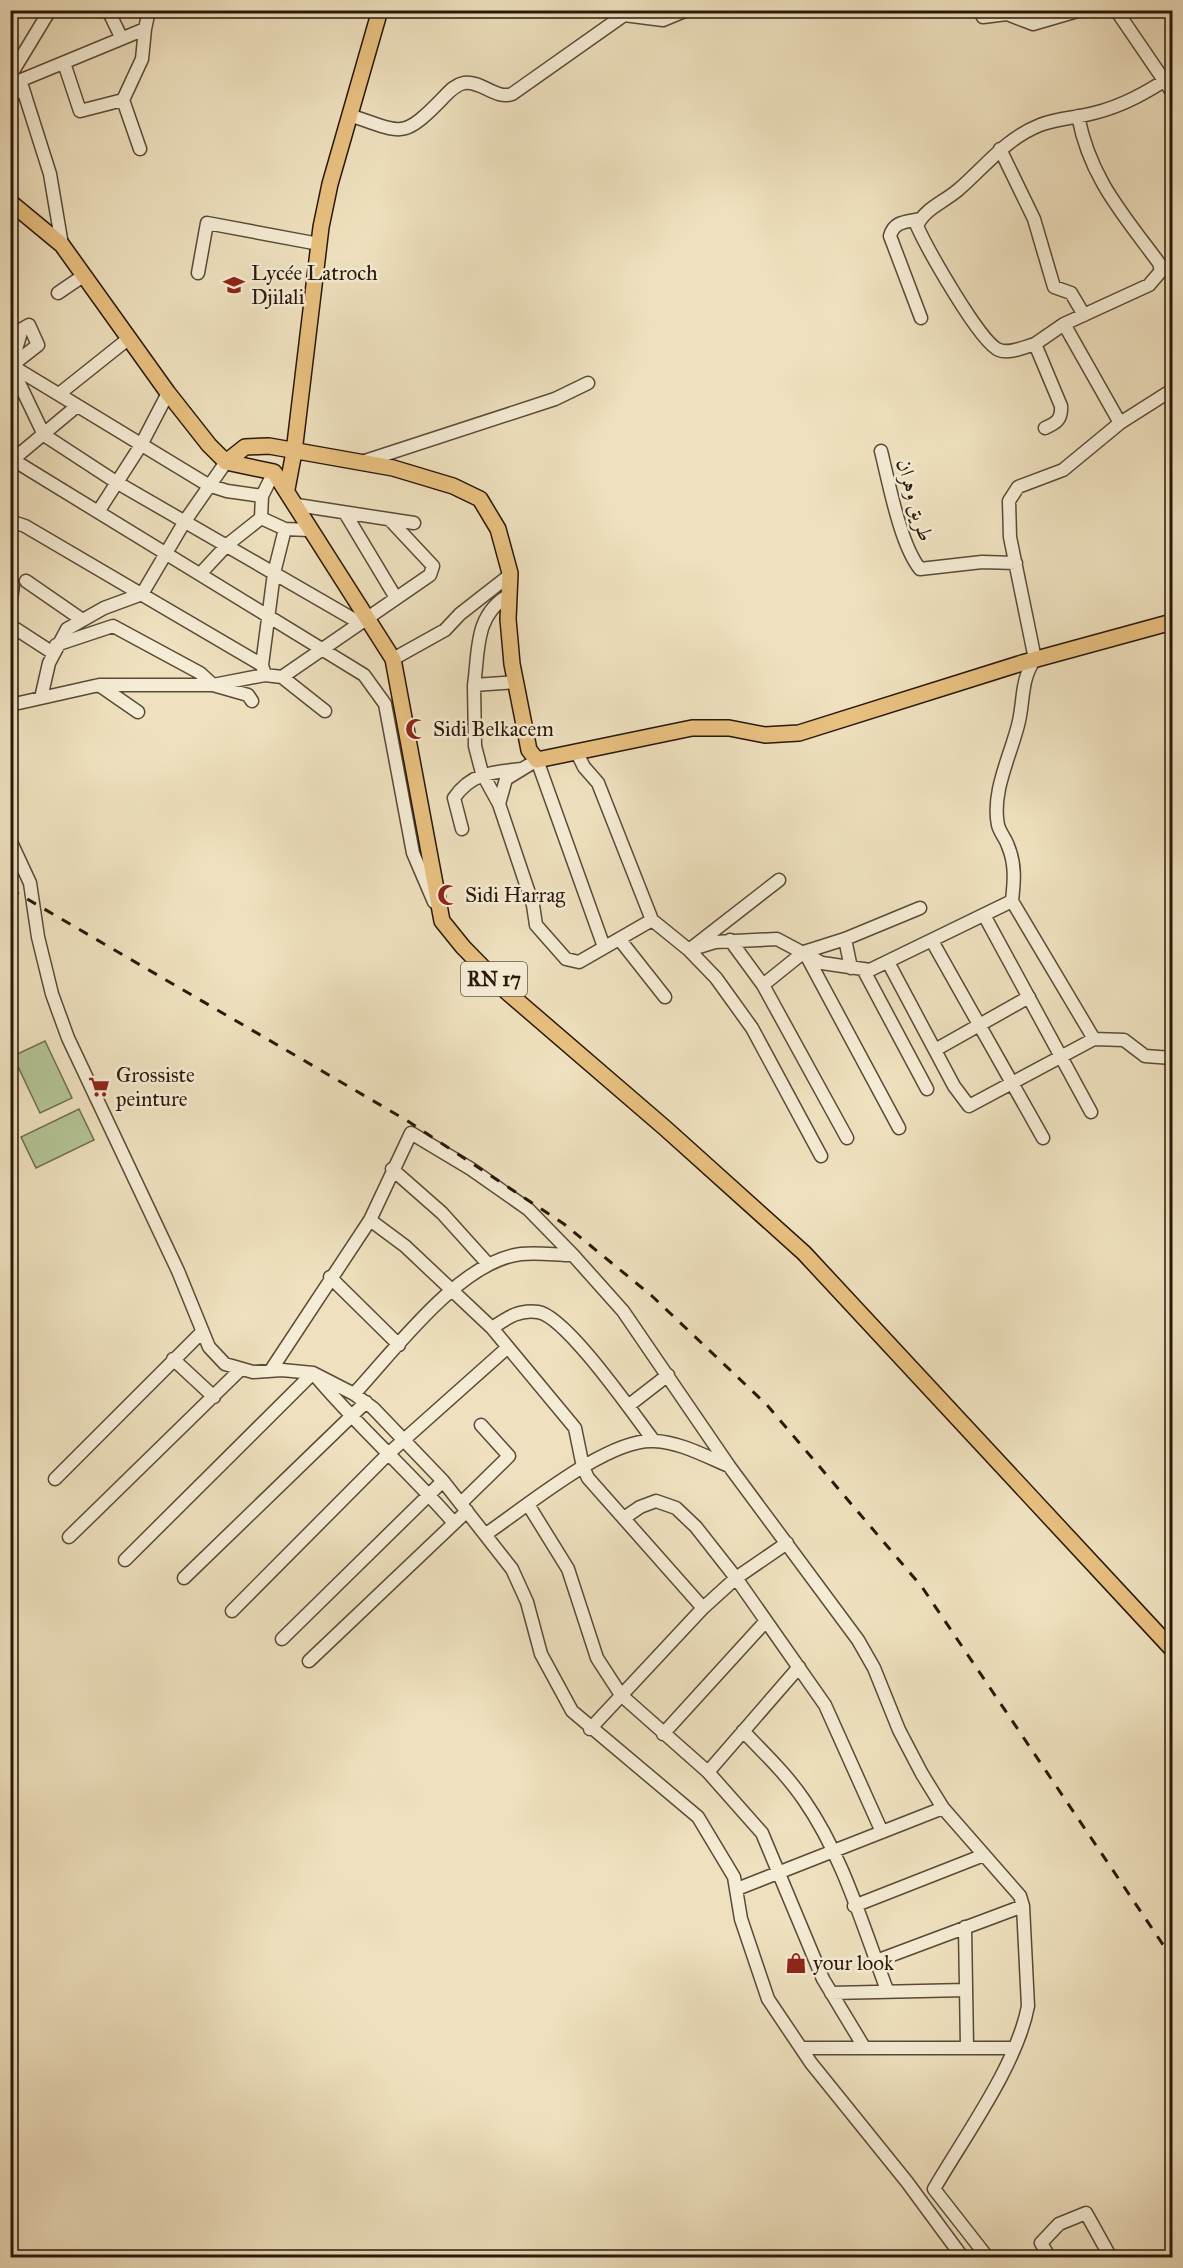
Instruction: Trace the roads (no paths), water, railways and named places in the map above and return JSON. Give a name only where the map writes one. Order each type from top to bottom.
[{"type":"main road","points":[[287,489],[294,452],[319,244],[330,184],[380,10]]},
{"type":"main road","points":[[10,202],[62,245],[196,431],[226,462],[273,472]]},
{"type":"main road","points":[[226,462],[245,447],[270,446],[362,462],[453,486],[480,499],[498,529],[510,575],[508,619],[516,682],[531,764],[692,728],[729,728],[765,735],[799,733],[1035,659],[1173,622]]},
{"type":"main road","name":"RN 17","points":[[273,472],[297,505],[309,530],[364,621],[393,659],[442,921],[471,956],[507,992],[665,1128],[804,1253],[1173,1650]]},
{"type":"street","points":[[10,96],[16,76],[50,10]]},
{"type":"street","points":[[108,10],[121,37]]},
{"type":"street","points":[[140,148],[123,100],[142,58],[149,10]]},
{"type":"street","points":[[349,115],[396,130],[406,129],[417,125],[452,89],[463,84],[475,83],[502,95],[512,94],[624,15],[663,20],[687,10]]},
{"type":"street","points":[[979,10],[983,17],[1007,14],[1025,16],[1039,23],[1081,10]]},
{"type":"street","points":[[1116,10],[1169,78],[1173,92]]},
{"type":"street","points":[[16,76],[64,63],[121,37],[145,29]]},
{"type":"street","points":[[64,63],[80,111],[123,100]]},
{"type":"street","points":[[16,76],[50,174],[62,245]]},
{"type":"street","points":[[921,318],[890,236],[892,227],[897,223],[920,219],[961,187],[1008,142],[1039,125],[1124,105],[1169,78]]},
{"type":"street","points":[[920,219],[917,226],[949,285],[992,346],[1007,351],[1035,344],[1064,324],[1149,285],[1161,271],[1159,262],[1094,171],[1082,138],[1078,116]]},
{"type":"street","points":[[1000,149],[1034,219],[1054,287],[1071,293],[1084,315]]},
{"type":"street","points":[[198,273],[207,223],[319,244]]},
{"type":"street","points":[[58,293],[83,276]]},
{"type":"street","points":[[1064,324],[1120,423]]},
{"type":"street","points":[[59,394],[128,339]]},
{"type":"street","points":[[1035,344],[1061,406],[1062,414],[1057,422],[1045,428]]},
{"type":"street","points":[[11,365],[208,485],[227,491],[262,496]]},
{"type":"street","points":[[11,365],[44,435],[116,482],[274,573],[364,621]]},
{"type":"street","points":[[362,462],[555,399],[588,383]]},
{"type":"street","points":[[1094,1039],[1012,901],[1015,874],[1009,848],[998,825],[998,803],[1005,769],[1020,719],[1021,692],[1028,669],[1035,659],[1010,537],[1009,501],[1012,492],[1018,487],[1063,470],[1120,423],[1173,390]]},
{"type":"street","points":[[98,512],[141,445],[168,393]]},
{"type":"street","points":[[77,406],[11,460],[201,573],[364,675],[385,704],[413,853],[442,921]]},
{"type":"street","name":"طريق وهران","points":[[881,451],[900,523],[913,561],[920,569],[982,562],[1016,563]]},
{"type":"street","points":[[41,698],[55,649],[67,629],[81,619],[142,594],[185,521],[226,462]]},
{"type":"street","points":[[201,573],[227,545],[261,518],[262,496],[273,472]]},
{"type":"street","points":[[297,505],[414,524]]},
{"type":"street","points":[[345,513],[396,598]]},
{"type":"street","points":[[261,518],[285,529],[309,530]]},
{"type":"street","points":[[282,677],[430,575],[433,566],[390,520]]},
{"type":"street","points":[[10,521],[25,526],[142,594],[264,670],[282,677],[325,711]]},
{"type":"street","points":[[264,670],[274,573],[285,529]]},
{"type":"street","points":[[393,659],[445,630],[460,614],[510,575]]},
{"type":"street","points":[[10,579],[13,585],[10,607]]},
{"type":"street","points":[[26,581],[81,619]]},
{"type":"street","points":[[509,595],[499,601],[482,624],[477,642],[478,659],[474,686],[475,746],[482,774],[499,804],[533,905],[536,925],[566,959],[579,962],[652,920]]},
{"type":"street","points":[[16,630],[55,649],[113,626],[200,673],[213,686]]},
{"type":"street","points":[[213,686],[264,670]]},
{"type":"street","points":[[474,686],[516,682]]},
{"type":"street","points":[[99,685],[138,712]]},
{"type":"street","points":[[10,705],[99,685],[213,686],[248,695],[252,701]]},
{"type":"street","points":[[577,753],[584,767],[598,783],[652,920],[689,950],[716,978],[752,1028],[821,1156]]},
{"type":"street","points":[[462,830],[454,798],[463,785],[482,774],[531,764]]},
{"type":"street","points":[[499,804],[506,779],[531,764]]},
{"type":"street","points":[[531,764],[604,947]]},
{"type":"street","points":[[10,840],[30,883],[38,937],[52,994],[68,1038],[178,1271],[209,1347],[225,1364],[253,1372],[271,1370],[313,1374],[354,1394],[366,1402],[405,1440],[443,1481],[512,1569],[523,1594],[540,1654],[572,1711],[590,1729],[698,1817],[734,1877],[741,1919],[768,1999],[801,2048],[907,2182],[963,2258]]},
{"type":"street","points":[[689,950],[779,880]]},
{"type":"street","points":[[689,950],[730,940],[777,939],[822,963],[870,970],[1012,901]]},
{"type":"street","points":[[763,985],[804,952],[845,939],[920,908]]},
{"type":"street","points":[[984,915],[1091,1112]]},
{"type":"street","points":[[845,939],[856,969],[927,1089]]},
{"type":"street","points":[[620,940],[665,997]]},
{"type":"street","points":[[730,940],[763,985],[847,1138]]},
{"type":"street","points":[[932,941],[1043,1138]]},
{"type":"street","points":[[804,952],[899,1128]]},
{"type":"street","points":[[888,962],[954,1086],[969,1106],[1013,1085],[1094,1039],[1124,1040],[1145,1056],[1172,1058]]},
{"type":"street","points":[[935,1050],[1029,998]]},
{"type":"street","points":[[271,1370],[330,1277],[370,1220],[408,1135],[414,1133],[528,1209],[623,1311],[729,1466],[858,1640],[874,1668],[899,1730],[922,1774],[944,1808],[1007,1878],[1020,1896],[1023,1906],[1028,2006],[1013,2048],[998,2080],[934,2189],[988,2258]]},
{"type":"street","points":[[392,1169],[442,1213],[488,1264]]},
{"type":"street","points":[[370,1220],[397,1239],[492,1328],[575,1428],[583,1467],[588,1478],[703,1608]]},
{"type":"street","points":[[354,1394],[452,1289],[480,1267],[520,1254],[573,1255]]},
{"type":"street","points":[[330,1277],[399,1346]]},
{"type":"street","points":[[492,1328],[521,1311],[541,1312],[566,1330],[654,1441]]},
{"type":"street","points":[[55,1479],[202,1332]]},
{"type":"street","points":[[232,1611],[388,1454],[507,1348]]},
{"type":"street","points":[[173,1359],[214,1397]]},
{"type":"street","points":[[69,1537],[241,1369]]},
{"type":"street","points":[[313,1374],[349,1417],[431,1496],[454,1523]]},
{"type":"street","points":[[125,1560],[313,1374]]},
{"type":"street","points":[[628,1406],[668,1375]]},
{"type":"street","points":[[184,1578],[366,1402]]},
{"type":"street","points":[[309,1661],[454,1523],[464,1507],[509,1456],[481,1425]]},
{"type":"street","points":[[486,1534],[597,1457],[637,1441],[671,1443],[729,1466]]},
{"type":"street","points":[[282,1639],[431,1496],[443,1481]]},
{"type":"street","points":[[624,1518],[640,1507],[656,1501],[676,1508],[696,1527],[736,1578],[825,1705],[882,1832]]},
{"type":"street","points":[[529,1506],[568,1569],[597,1658],[621,1695],[708,1772],[762,1833],[823,1979],[864,2047]]},
{"type":"street","points":[[590,1729],[703,1608],[736,1578],[787,1543]]},
{"type":"street","points":[[663,1734],[765,1622]]},
{"type":"street","points":[[708,1772],[800,1667]]},
{"type":"street","points":[[743,1731],[789,1779],[806,1802],[833,1851],[887,1990]]},
{"type":"street","points":[[737,1889],[778,1870],[944,1808]]},
{"type":"street","points":[[854,1906],[984,1855]]},
{"type":"street","points":[[876,1961],[1023,1906]]},
{"type":"street","points":[[965,1927],[967,2047]]},
{"type":"street","points":[[831,1993],[966,1990]]},
{"type":"street","points":[[801,2048],[1013,2048]]},
{"type":"street","points":[[1050,2258],[1041,2243],[1059,2224],[1086,2214],[1111,2258]]},
{"type":"railway","points":[[10,889],[406,1120],[564,1224],[652,1296],[767,1405],[922,1587],[1172,1958]]},
{"type":"place","name":"Lycée Latroch Djilali","points":[[234,285]]},
{"type":"place","name":"Sidi Belkacem","points":[[416,729]]},
{"type":"place","name":"Sidi Harrag","points":[[448,895]]},
{"type":"place","name":"Grossiste peinture","points":[[99,1087]]},
{"type":"place","name":"your look","points":[[796,1963]]}]
